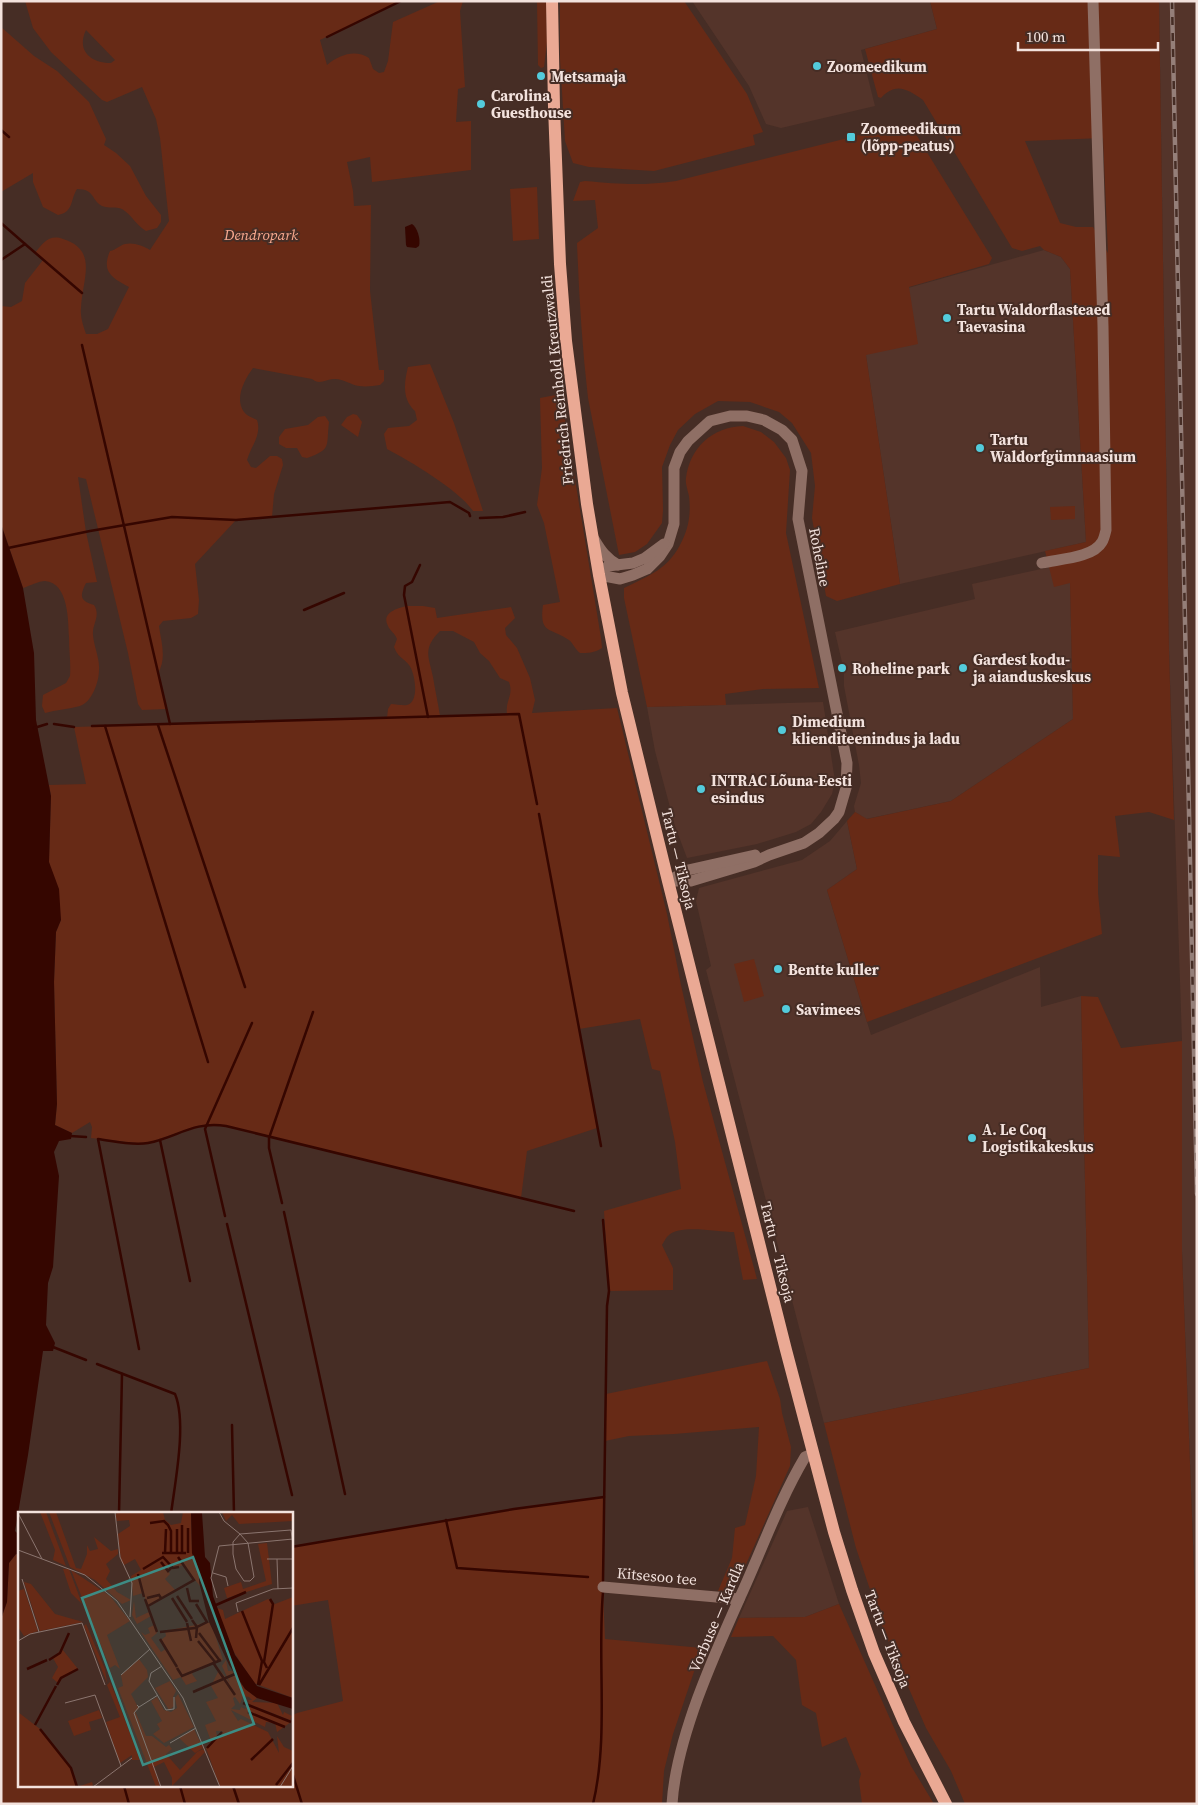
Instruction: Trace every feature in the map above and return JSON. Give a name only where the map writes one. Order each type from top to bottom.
[{"type":"main road","name":"Friedrich Reinhold Kreutzwaldi","points":[[552,1],[554,107],[566,341],[598,575],[622,692]]},
{"type":"main road","name":"Tartu — Tiksoja","points":[[622,692],[813,1454],[846,1574],[874,1653],[904,1722],[946,1804]]},
{"type":"street","points":[[1042,562],[1088,554],[1096,550],[1102,542],[1106,530],[1103,326],[1093,1]]},
{"type":"street","name":"Roheline","points":[[598,575],[620,579],[647,568],[660,556],[668,544],[674,524],[674,468],[680,452],[704,425],[717,419],[747,416],[764,420],[782,430],[792,440],[802,470],[799,527],[845,753],[847,776],[844,798],[834,819],[820,833],[804,844],[769,855],[753,855],[688,870],[668,881]]},
{"type":"street","points":[[592,535],[602,553],[618,565]]},
{"type":"street","points":[[598,575],[608,566],[633,563],[645,558],[670,537]]},
{"type":"street","name":"Vorbuse — Kardla","points":[[672,1804],[677,1771],[694,1712],[739,1598],[791,1481],[805,1457],[813,1454]]},
{"type":"street","name":"Kitsesoo tee","points":[[603,1587],[739,1598]]},
{"type":"shaded area","points":[[692,1],[930,1],[937,29],[861,50],[875,106],[781,128],[766,124],[749,86]]},
{"type":"shaded area","points":[[1159,1],[1197,1],[1197,1649],[1182,1252],[1182,1041],[1169,651]]},
{"type":"shaded area","points":[[412,224],[417,230],[419,237],[419,246],[416,248],[407,247],[406,245],[405,227]]},
{"type":"shaded area","name":"Tartu Waldorfgümnaasium","points":[[1044,250],[1061,257],[1070,269],[1086,542],[900,584],[858,302]]},
{"type":"shaded area","points":[[1,524],[23,588],[34,653],[36,720],[51,796],[49,862],[59,889],[61,920],[56,932],[54,982],[57,1104],[55,1125],[72,1133],[71,1139],[59,1141],[54,1152],[59,1176],[53,1267],[48,1283],[46,1325],[55,1343],[53,1351],[43,1351],[15,1531],[18,1534],[18,1555],[16,1554],[9,1563],[7,1602],[1,1619]]},
{"type":"shaded area","points":[[1050,567],[1070,582],[1073,719],[951,801],[866,819],[855,812],[854,806],[861,783],[859,765],[844,686],[844,671],[835,632],[975,599],[972,584]]},
{"type":"shaded area","points":[[823,702],[835,781],[832,794],[811,824],[796,832],[757,844],[687,858],[675,826],[655,751],[647,707]]},
{"type":"shaded area","points":[[847,821],[857,869],[827,890],[871,1035],[1040,967],[1041,1007],[1081,996],[1089,1368],[824,1423],[706,970],[711,966],[696,901],[699,888],[802,860],[830,841]]},
{"type":"shaded area","points":[[808,1507],[839,1604],[805,1617],[739,1618],[787,1511]]},
{"type":"green space","name":"Dendropark","points":[[25,1],[401,1],[320,40],[327,65],[347,54],[358,54],[369,58],[373,69],[379,73],[384,72],[388,61],[393,22],[440,1],[463,1],[460,11],[465,87],[458,89],[456,122],[471,121],[471,170],[372,182],[370,157],[347,162],[354,206],[371,205],[370,291],[379,370],[384,370],[384,381],[380,385],[362,386],[338,379],[318,382],[312,379],[253,368],[250,372],[244,383],[240,401],[244,412],[257,420],[258,431],[247,460],[251,467],[256,468],[270,456],[277,456],[282,459],[283,465],[274,494],[272,517],[236,520],[195,564],[199,600],[198,614],[191,618],[163,621],[159,626],[163,656],[158,673],[166,709],[142,710],[138,704],[128,653],[86,479],[78,477],[86,532],[97,582],[86,583],[82,597],[86,602],[94,605],[97,613],[93,635],[99,670],[94,691],[88,700],[80,706],[45,713],[42,706],[43,695],[66,683],[70,676],[66,604],[59,588],[53,583],[43,581],[23,588],[1,524],[1,306],[11,307],[22,301],[25,283],[43,260],[35,253],[47,240],[54,238],[63,239],[81,250],[85,258],[86,267],[81,311],[86,334],[97,334],[108,329],[129,287],[110,274],[107,264],[110,251],[128,244],[138,245],[150,250],[169,221],[160,138],[156,119],[142,87],[107,102],[102,100],[51,52],[33,28]],"holes":[[[86,30],[115,60],[111,63],[97,61],[87,54],[83,44]]]},
{"type":"green space","points":[[537,1],[546,1],[547,42],[544,67],[541,68],[538,65]]},
{"type":"green space","points":[[560,1],[684,1],[747,94],[763,132],[753,135],[755,145],[654,171],[589,167],[573,163],[565,141],[560,59]]},
{"type":"green space","points":[[930,1],[1159,1],[1169,651],[1174,820],[1149,812],[1115,816],[1120,857],[1098,855],[1098,893],[1102,934],[867,1022],[827,890],[857,869],[847,821],[855,812],[867,819],[951,801],[1073,719],[1070,583],[1054,587],[1045,551],[1086,542],[1070,269],[1061,257],[1044,250],[1040,246],[1022,251],[1012,248],[923,100],[902,89],[892,90],[881,98],[878,97],[865,49],[937,29]],"holes":[[[1103,138],[1108,253],[1093,227],[1076,227],[1060,223],[1025,141]]]},
{"type":"green space","points":[[1,27],[34,56],[57,71],[89,102],[106,139],[104,145],[130,166],[146,196],[161,215],[161,222],[157,228],[146,231],[122,209],[102,206],[90,193],[83,189],[77,189],[67,211],[58,215],[43,207],[33,182],[33,173],[1,192]]},
{"type":"green space","points":[[888,127],[906,130],[917,136],[992,258],[989,264],[909,287],[918,344],[866,355],[900,584],[837,601],[826,596],[812,518],[815,486],[811,453],[792,423],[779,412],[750,402],[718,401],[695,414],[678,430],[662,467],[662,523],[647,544],[635,552],[619,555],[588,398],[586,379],[577,243],[598,228],[595,200],[573,201],[580,182],[641,184],[676,181],[848,138],[849,141],[855,139],[855,136]]},
{"type":"green space","points":[[537,187],[539,239],[513,241],[510,189]]},
{"type":"green space","points":[[430,364],[454,423],[483,511],[473,511],[467,503],[446,486],[387,449],[384,434],[388,428],[409,426],[417,420],[415,411],[406,396],[405,385],[408,367]]},
{"type":"green space","points":[[561,394],[601,638],[602,648],[588,653],[580,653],[569,640],[548,629],[545,626],[542,615],[543,605],[560,602],[544,523],[537,505],[542,468],[540,398]]},
{"type":"green space","points":[[353,414],[357,415],[362,422],[358,437],[341,425],[347,417]]},
{"type":"green space","points":[[325,416],[329,422],[327,442],[321,452],[307,458],[302,457],[297,448],[286,448],[279,444],[279,437],[285,429],[308,425],[318,417]]},
{"type":"green space","points":[[743,426],[761,432],[774,442],[786,458],[790,470],[786,533],[819,688],[763,689],[725,694],[726,705],[647,707],[624,598],[624,588],[658,570],[677,551],[688,525],[690,514],[686,485],[688,467],[698,448],[722,430]]},
{"type":"green space","points":[[1075,506],[1075,519],[1051,520],[1050,507]]},
{"type":"green space","points":[[407,606],[435,608],[437,618],[511,607],[515,618],[505,628],[506,635],[517,648],[530,678],[535,700],[532,713],[617,708],[667,914],[703,1082],[757,1279],[743,1280],[734,1232],[690,1229],[674,1232],[666,1238],[662,1245],[673,1268],[673,1290],[609,1291],[604,1211],[681,1189],[675,1142],[660,1071],[652,1069],[640,1019],[579,1029],[597,1128],[527,1151],[521,1198],[226,1126],[212,1124],[198,1126],[145,1144],[91,1138],[92,1127],[90,1122],[72,1133],[55,1125],[57,1104],[54,982],[56,932],[61,920],[49,862],[51,796],[49,785],[86,784],[74,727],[387,718],[388,709],[391,704],[407,705],[411,703],[415,693],[411,669],[396,651],[394,647],[397,639],[386,621],[388,614]],"holes":[[[440,631],[453,631],[474,642],[480,653],[489,661],[500,678],[509,682],[511,691],[507,705],[507,714],[440,716],[428,653],[434,637]]]},
{"type":"green space","points":[[754,959],[764,996],[744,1002],[734,964]]},
{"type":"green space","points":[[1081,996],[1098,997],[1121,1048],[1182,1041],[1182,1252],[1197,1649],[1197,1804],[965,1804],[951,1771],[926,1728],[884,1631],[856,1548],[824,1423],[1089,1368]]},
{"type":"green space","points":[[767,1361],[780,1399],[791,1447],[790,1466],[734,1591],[718,1591],[732,1558],[735,1528],[745,1525],[756,1476],[759,1427],[629,1436],[605,1441],[606,1394]]},
{"type":"green space","points":[[604,1497],[603,1592],[605,1639],[702,1648],[673,1734],[664,1771],[662,1804],[1,1804],[1,1619],[7,1602],[9,1563],[16,1554],[18,1555],[18,1788],[292,1788],[292,1716],[343,1701],[328,1600],[292,1606],[292,1547],[514,1509]]},
{"type":"green space","points":[[839,1604],[911,1766],[934,1804],[862,1804],[859,1781],[861,1774],[846,1737],[822,1747],[816,1713],[802,1705],[796,1660],[773,1636],[731,1637],[739,1618],[805,1617]]},
{"type":"waterway","points":[[327,37],[401,1]]},
{"type":"waterway","points":[[1,130],[9,137]]},
{"type":"waterway","points":[[1,223],[25,244]]},
{"type":"waterway","points":[[1,260],[25,244],[82,293]]},
{"type":"waterway","points":[[82,345],[170,724]]},
{"type":"waterway","points":[[8,548],[172,517],[236,520],[450,502],[469,513],[470,516]]},
{"type":"waterway","points":[[480,518],[503,517],[525,512]]},
{"type":"waterway","points":[[420,565],[412,582],[405,586],[404,595],[428,717]]},
{"type":"waterway","points":[[304,610],[344,593]]},
{"type":"waterway","points":[[92,726],[519,714],[537,804]]},
{"type":"waterway","points":[[34,728],[47,724]]},
{"type":"waterway","points":[[54,724],[74,727]]},
{"type":"waterway","points":[[158,725],[245,987]]},
{"type":"waterway","points":[[105,726],[208,1062]]},
{"type":"waterway","points":[[539,814],[601,1146]]},
{"type":"waterway","points":[[282,1203],[269,1148],[269,1138],[313,1012]]},
{"type":"waterway","points":[[225,1216],[205,1129],[252,1023]]},
{"type":"waterway","points":[[139,1349],[98,1139],[142,1144],[204,1126],[226,1126],[574,1211]]},
{"type":"waterway","points":[[70,1136],[86,1137]]},
{"type":"waterway","points":[[160,1140],[190,1281]]},
{"type":"waterway","points":[[284,1212],[345,1494]]},
{"type":"waterway","points":[[603,1220],[609,1291],[607,1306],[603,1581]]},
{"type":"waterway","points":[[227,1224],[292,1495]]},
{"type":"waterway","points":[[53,1347],[86,1360]]},
{"type":"waterway","points":[[97,1364],[175,1394],[180,1420],[180,1436],[171,1512]]},
{"type":"waterway","points":[[119,1512],[122,1374]]},
{"type":"waterway","points":[[232,1425],[234,1512]]},
{"type":"waterway","points":[[292,1547],[514,1509],[604,1497]]},
{"type":"waterway","points":[[446,1520],[457,1568],[588,1577]]},
{"type":"waterway","points":[[593,1804],[598,1779],[602,1726],[603,1592]]},
{"type":"waterway","points":[[292,1772],[302,1804]]},
{"type":"waterway","points":[[125,1788],[129,1804]]},
{"type":"waterway","points":[[181,1788],[185,1804]]},
{"type":"waterway","points":[[234,1788],[239,1804]]},
{"type":"railway","points":[[1172,1],[1197,1194]]},
{"type":"place","name":"Zoomeedikum","points":[[817,66]]},
{"type":"place","name":"Metsamaja","points":[[541,76]]},
{"type":"place","name":"Carolina Guesthouse","points":[[481,104]]},
{"type":"place","name":"Zoomeedikum (lõpp-peatus)","points":[[851,137]]},
{"type":"place","name":"Tartu Waldorflasteaed Taevasina","points":[[947,318]]},
{"type":"place","name":"Tartu Waldorfgümnaasium","points":[[980,448]]},
{"type":"place","name":"Roheline park","points":[[842,668]]},
{"type":"place","name":"Gardest kodu- ja aianduskeskus","points":[[963,668]]},
{"type":"place","name":"Dimedium klienditeenindus ja ladu","points":[[782,730]]},
{"type":"place","name":"INTRAC Lõuna-Eesti esindus","points":[[701,789]]},
{"type":"place","name":"Bentte kuller","points":[[778,969]]},
{"type":"place","name":"Savimees","points":[[786,1009]]},
{"type":"place","name":"A. Le Coq Logistikakeskus","points":[[972,1138]]}]
